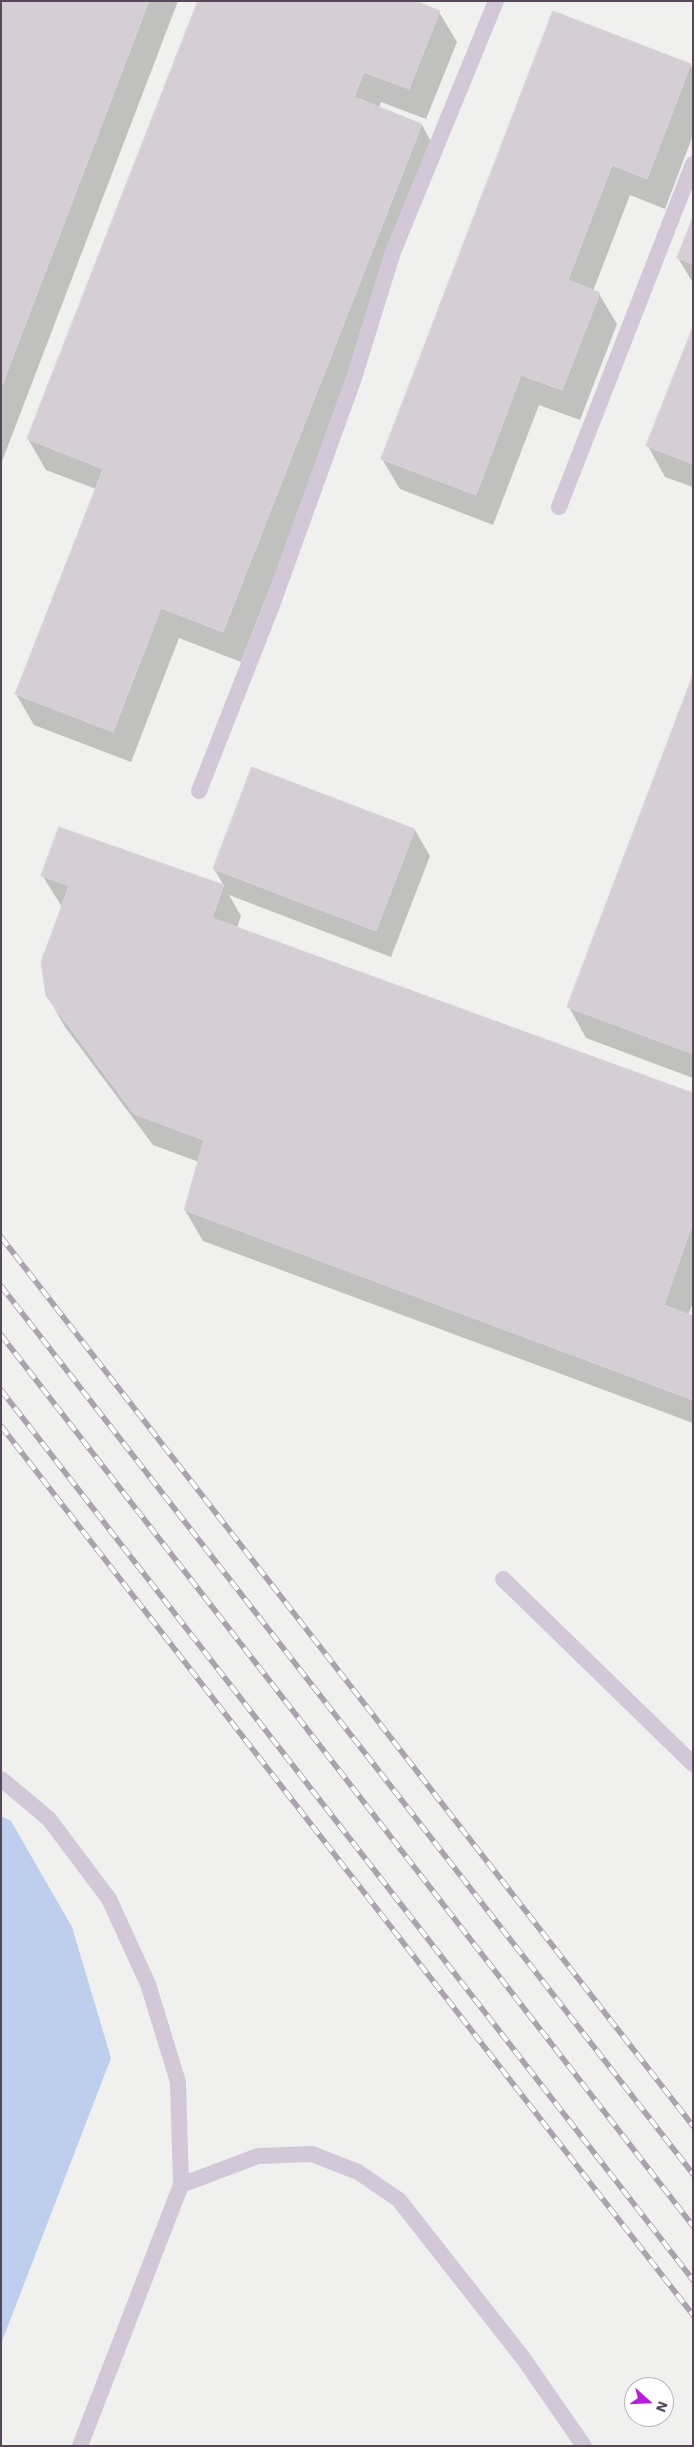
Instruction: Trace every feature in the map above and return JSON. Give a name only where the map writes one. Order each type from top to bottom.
[{"type":"lane","points":[[199,791],[270,608],[351,388],[393,252],[496,1]]},
{"type":"lane","points":[[559,507],[693,164]]},
{"type":"lane","points":[[504,1579],[693,1764]]},
{"type":"lane","points":[[1,1779],[49,1819],[110,1899],[148,1984],[178,2082],[181,2185],[80,2446]]},
{"type":"lane","points":[[181,2185],[258,2156],[312,2154],[358,2172],[399,2200],[523,2358],[584,2446]]},
{"type":"shaded area","points":[[1,1816],[11,1821],[72,1927],[111,2058],[1,2344]]},
{"type":"building","points":[[1,1],[149,1],[1,388]]},
{"type":"building","points":[[198,1],[416,1],[440,11],[409,89],[364,72],[354,97],[422,124],[223,632],[161,608],[113,732],[15,694],[103,469],[27,439]]},
{"type":"building","points":[[553,11],[691,64],[647,179],[612,165],[568,280],[600,293],[562,390],[521,375],[476,495],[381,459]]},
{"type":"building","points":[[693,217],[693,264],[677,258]]},
{"type":"building","points":[[693,327],[693,464],[646,446]]},
{"type":"building","points":[[693,675],[693,1054],[567,1007]]},
{"type":"building","points":[[252,767],[415,829],[376,931],[213,869]]},
{"type":"building","points":[[59,827],[224,885],[212,918],[693,1093],[693,1222],[664,1305],[693,1316],[693,1400],[184,1210],[204,1140],[134,1114],[46,996],[41,962],[69,886],[41,876]]},
{"type":"railway","points":[[1,1237],[693,2126]]},
{"type":"railway","points":[[1,1286],[693,2174]]},
{"type":"railway","points":[[1,1335],[693,2226]]},
{"type":"railway","points":[[1,1390],[693,2280]]},
{"type":"railway","points":[[1,1426],[693,2315]]}]
